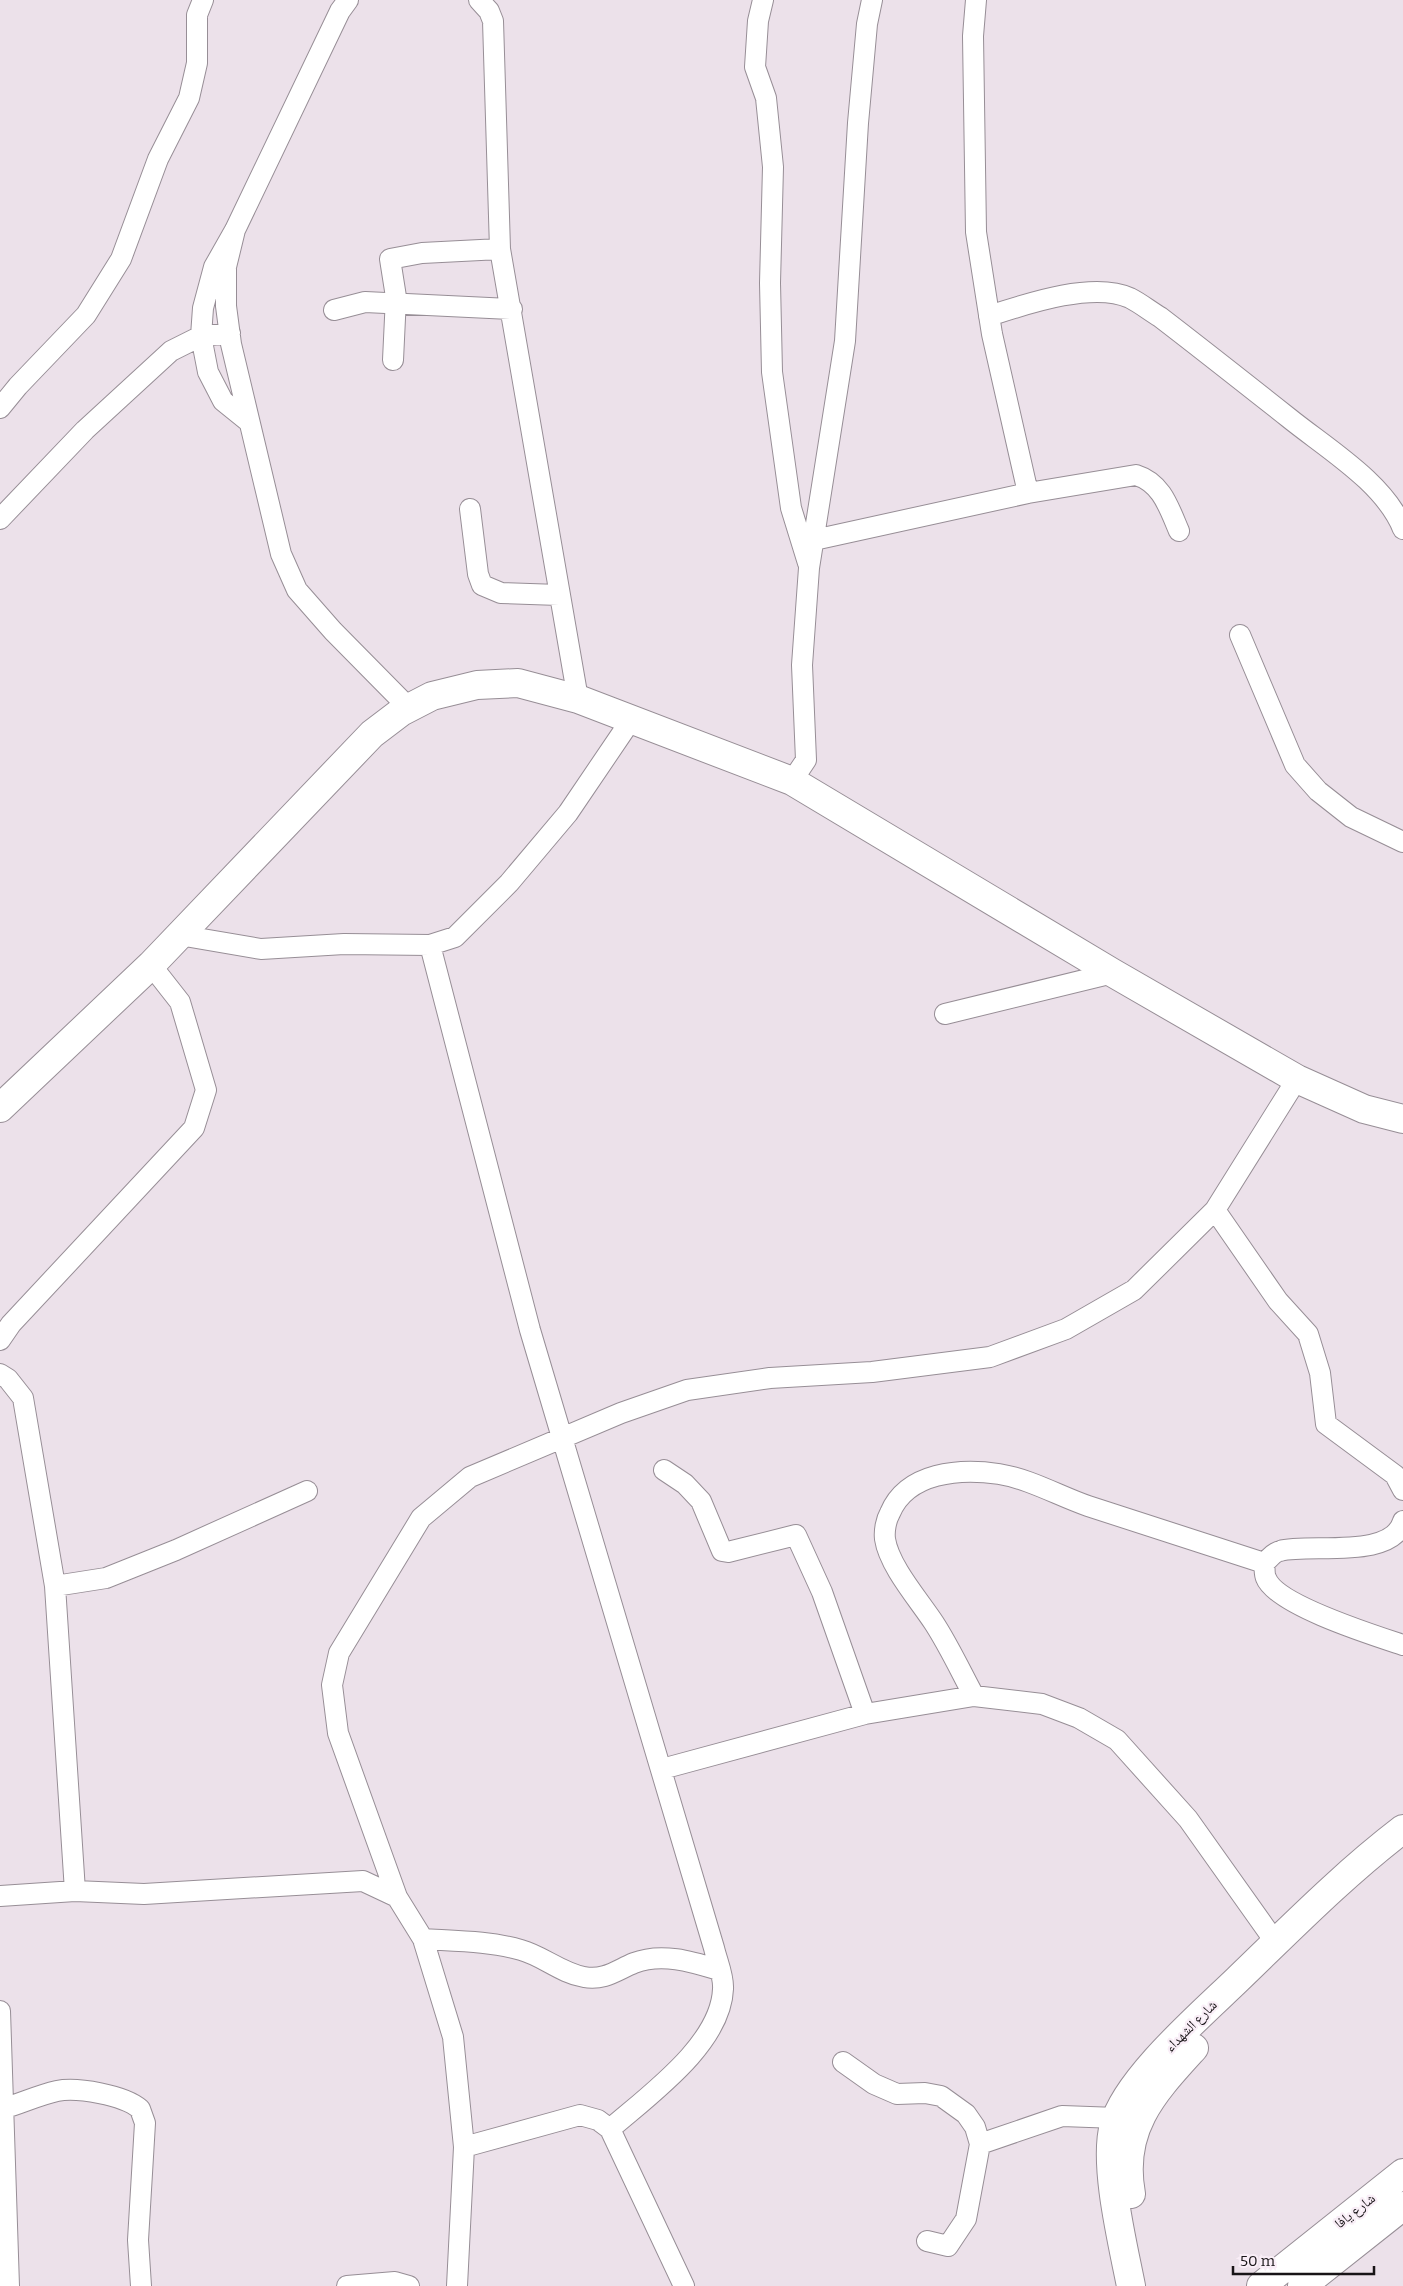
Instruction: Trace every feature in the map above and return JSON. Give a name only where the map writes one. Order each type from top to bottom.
[{"type":"street","points":[[0,408],[18,386],[86,315],[122,259],[158,158],[189,98],[198,63],[197,15],[203,0]]},
{"type":"street","points":[[249,422],[223,401],[208,372],[200,336],[202,308],[214,268],[235,230],[340,12],[348,0]]},
{"type":"street","points":[[479,0],[489,10],[493,21],[500,249],[512,309],[559,596],[578,699]]},
{"type":"street","points":[[763,0],[758,21],[756,67],[766,98],[773,167],[770,283],[772,372],[791,508],[809,568]]},
{"type":"street","points":[[792,781],[806,760],[802,665],[809,568],[845,341],[858,123],[867,24],[872,0]]},
{"type":"street","points":[[976,0],[973,36],[976,232],[989,316],[1028,493]]},
{"type":"street","points":[[235,230],[226,267],[226,306],[230,334],[249,422],[281,554],[297,590],[333,631],[409,708]]},
{"type":"street","points":[[393,360],[396,304],[390,259],[422,252],[500,249]]},
{"type":"street","points":[[989,316],[1024,304],[1086,293],[1109,293],[1130,298],[1176,329],[1350,466],[1383,497],[1399,518],[1403,529]]},
{"type":"street","points":[[334,310],[365,302],[512,309]]},
{"type":"street","points":[[0,519],[85,430],[172,351],[200,336],[230,334]]},
{"type":"street","points":[[814,540],[1028,493],[1136,475],[1153,483],[1164,496],[1179,531]]},
{"type":"street","points":[[470,509],[478,574],[482,585],[501,593],[559,596]]},
{"type":"street","points":[[1240,635],[1294,765],[1318,791],[1351,817],[1403,842]]},
{"type":"street","points":[[0,1108],[151,965],[372,734],[409,708],[432,696],[477,684],[518,683],[578,699],[792,781],[1113,973],[1297,1079],[1364,1109],[1403,1119]]},
{"type":"street","points":[[179,935],[261,949],[344,944],[430,945],[455,937],[509,883],[568,813],[630,720]]},
{"type":"street","points":[[430,945],[530,1330],[662,1770],[724,1988],[719,2015],[707,2037],[687,2060],[610,2130]]},
{"type":"street","points":[[0,1340],[11,1324],[194,1128],[206,1090],[180,1002],[151,965]]},
{"type":"street","points":[[945,1014],[1113,973]]},
{"type":"street","points":[[456,2286],[464,2147],[452,2037],[423,1939],[397,1897],[338,1733],[332,1685],[339,1653],[421,1518],[470,1477],[621,1413],[687,1390],[770,1378],[872,1372],[990,1358],[1066,1329],[1134,1290],[1215,1210],[1297,1079]]},
{"type":"street","points":[[1215,1210],[1278,1301],[1308,1334],[1320,1373],[1326,1424],[1395,1475],[1403,1490]]},
{"type":"street","points":[[0,1374],[8,1379],[23,1398],[55,1586],[75,1891]]},
{"type":"street","points":[[664,1470],[685,1484],[701,1501],[722,1551],[728,1552],[796,1535],[822,1592],[865,1714]]},
{"type":"street","points":[[974,1696],[935,1624],[907,1585],[885,1539],[885,1528],[893,1506],[904,1493],[918,1482],[967,1472],[1001,1474],[1086,1505],[1264,1563]]},
{"type":"street","points":[[55,1586],[106,1578],[176,1550],[306,1491]]},
{"type":"street","points":[[1264,1563],[1278,1551],[1322,1550],[1379,1544],[1391,1538],[1402,1526],[1403,1521]]},
{"type":"street","points":[[1264,1563],[1266,1579],[1277,1591],[1300,1606],[1353,1629],[1403,1645]]},
{"type":"street","points":[[662,1770],[865,1714],[974,1696],[1042,1704],[1080,1718],[1117,1740],[1188,1819],[1276,1943]]},
{"type":"street","name":"شارع الشهداء","points":[[1131,2286],[1115,2200],[1111,2154],[1114,2125],[1141,2077],[1192,2024],[1276,1943],[1403,1829]]},
{"type":"street","name":"شارع الشهداء","points":[[1150,2286],[1129,2180],[1133,2134],[1145,2106],[1207,2035],[1336,1908],[1403,1848]]},
{"type":"street","points":[[0,1896],[75,1891],[144,1894],[363,1881],[397,1897]]},
{"type":"street","points":[[423,1939],[485,1943],[523,1950],[584,1977],[609,1976],[636,1962],[668,1958],[694,1962],[719,1970]]},
{"type":"street","points":[[0,2010],[9,2286]]},
{"type":"street","points":[[843,2062],[874,2084],[897,2094],[926,2093],[941,2096],[970,2120],[980,2144],[966,2219],[948,2246],[927,2241]]},
{"type":"street","points":[[2,2108],[58,2091],[71,2091],[115,2097],[140,2109],[145,2123],[138,2240],[141,2286]]},
{"type":"street","points":[[464,2147],[580,2115],[598,2120],[610,2130],[684,2286]]},
{"type":"street","points":[[980,2144],[1062,2116],[1117,2118]]},
{"type":"street","name":"شارع يافا","points":[[1261,2286],[1403,2174]]},
{"type":"street","name":"شارع يافا","points":[[1302,2286],[1403,2206]]},
{"type":"street","points":[[347,2286],[395,2282],[409,2286]]}]
